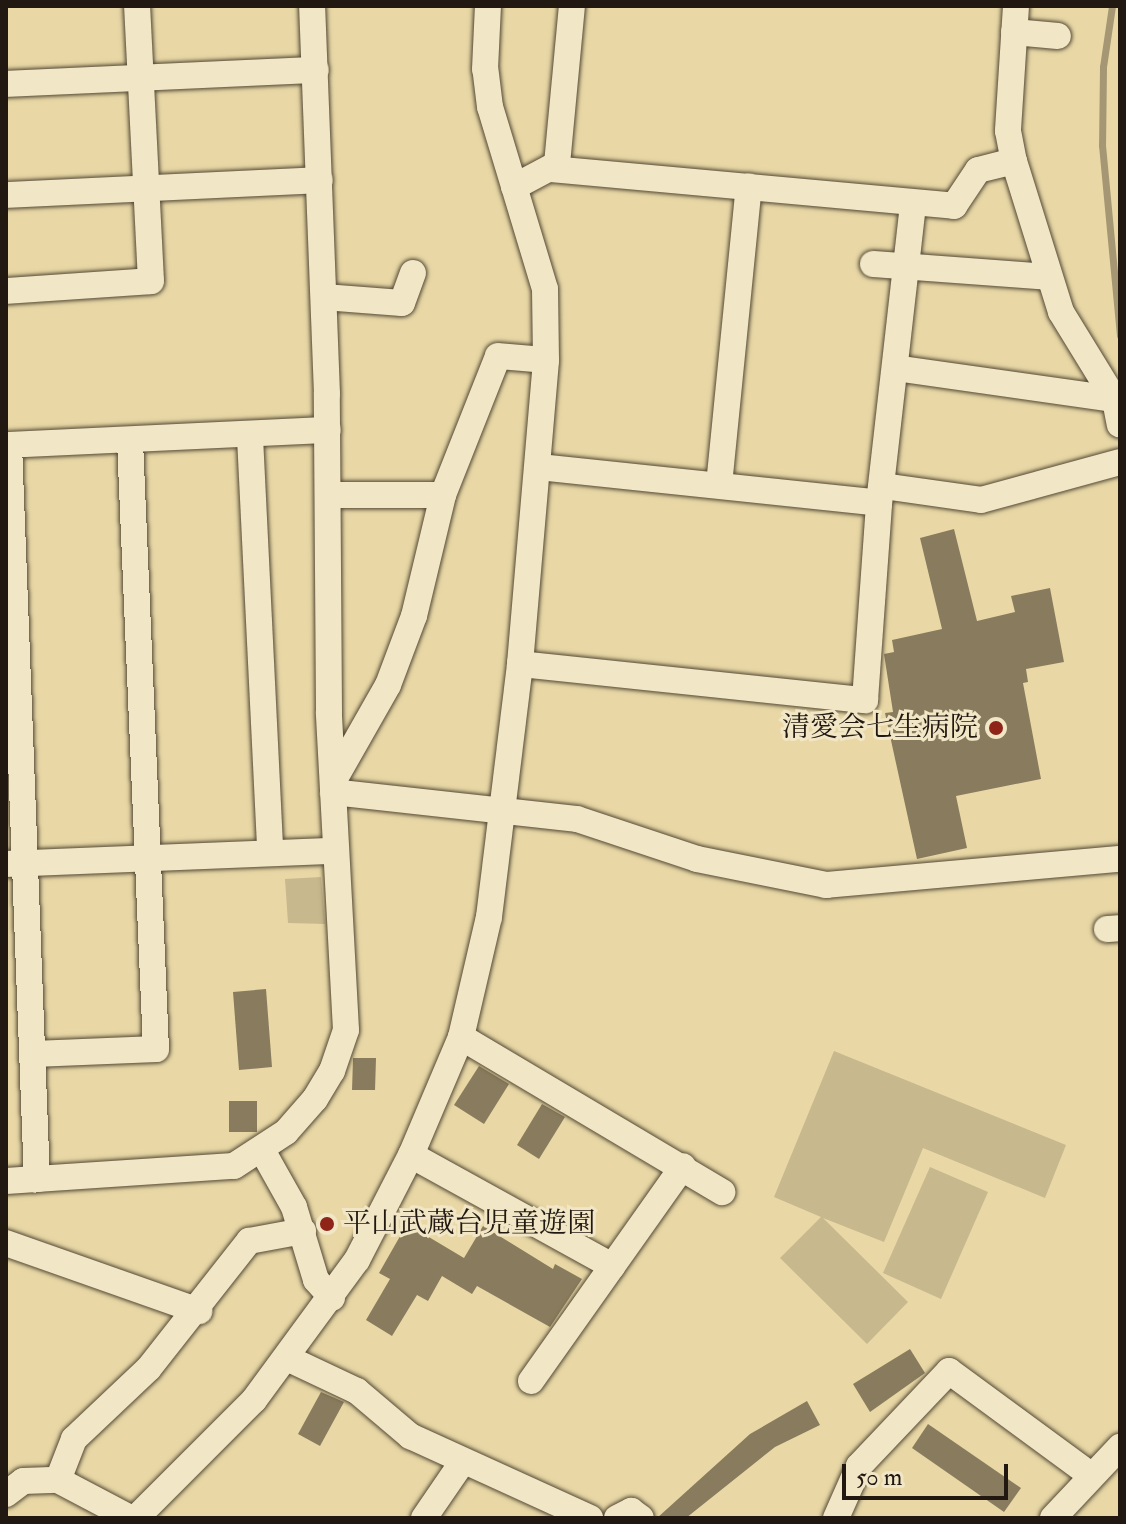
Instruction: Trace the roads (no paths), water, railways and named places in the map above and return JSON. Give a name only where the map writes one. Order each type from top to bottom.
[{"type":"street","points":[[6,291],[151,281],[137,6]]},
{"type":"street","points":[[6,1181],[214,1170],[262,1150],[315,1099],[332,1071],[346,1030],[334,851],[328,430],[312,6]]},
{"type":"street","points":[[136,1518],[213,1445],[289,1359],[332,1298],[411,1155],[461,1037],[489,917],[520,664],[546,360],[545,289],[490,107],[485,69],[488,6]]},
{"type":"street","points":[[514,187],[557,164],[572,6]]},
{"type":"street","points":[[1058,36],[1015,19],[1008,131],[1014,161],[1061,312],[1118,408]]},
{"type":"street","points":[[6,84],[316,70]]},
{"type":"street","points":[[551,169],[913,205],[954,206],[978,170],[1014,161]]},
{"type":"street","points":[[6,195],[320,180]]},
{"type":"street","points":[[719,485],[749,187]]},
{"type":"street","points":[[520,664],[865,700],[881,494],[913,205]]},
{"type":"street","points":[[873,264],[1049,277]]},
{"type":"street","points":[[324,297],[402,303],[413,273]]},
{"type":"street","points":[[334,786],[388,685],[414,616],[443,495],[498,356],[546,360]]},
{"type":"street","points":[[895,368],[1118,408]]},
{"type":"street","points":[[37,1179],[34,1054],[14,864],[8,445],[250,437],[328,430]]},
{"type":"street","points":[[250,437],[270,852]]},
{"type":"street","points":[[34,1054],[156,1049],[130,441]]},
{"type":"street","points":[[539,467],[719,485],[981,500],[1120,462]]},
{"type":"street","points":[[328,495],[443,495]]},
{"type":"street","points":[[334,786],[577,819],[697,859],[826,885],[1120,859]]},
{"type":"street","points":[[14,864],[334,851]]},
{"type":"street","points":[[461,1037],[683,1166],[722,1192]]},
{"type":"street","points":[[262,1150],[303,1231],[310,1265],[332,1298]]},
{"type":"street","points":[[411,1155],[612,1266]]},
{"type":"street","points":[[531,1381],[683,1166]]},
{"type":"street","points":[[58,1480],[74,1439],[199,1311],[249,1241],[303,1231]]},
{"type":"street","points":[[6,1243],[199,1311]]},
{"type":"street","points":[[289,1359],[357,1391],[410,1436],[590,1518]]},
{"type":"street","points":[[836,1518],[859,1466],[949,1371],[1109,1464],[1053,1518]]},
{"type":"street","points":[[424,1518],[463,1461]]},
{"type":"street","points":[[14,1487],[58,1480],[130,1518]]},
{"type":"street","points":[[617,1518],[631,1511],[641,1518]]},
{"type":"waterway","points":[[1112,6],[1103,67],[1102,145],[1120,335]]},
{"type":"place","name":"清愛会七生病院","points":[[996,728]]},
{"type":"place","name":"平山武蔵台児童遊園","points":[[327,1224]]}]
